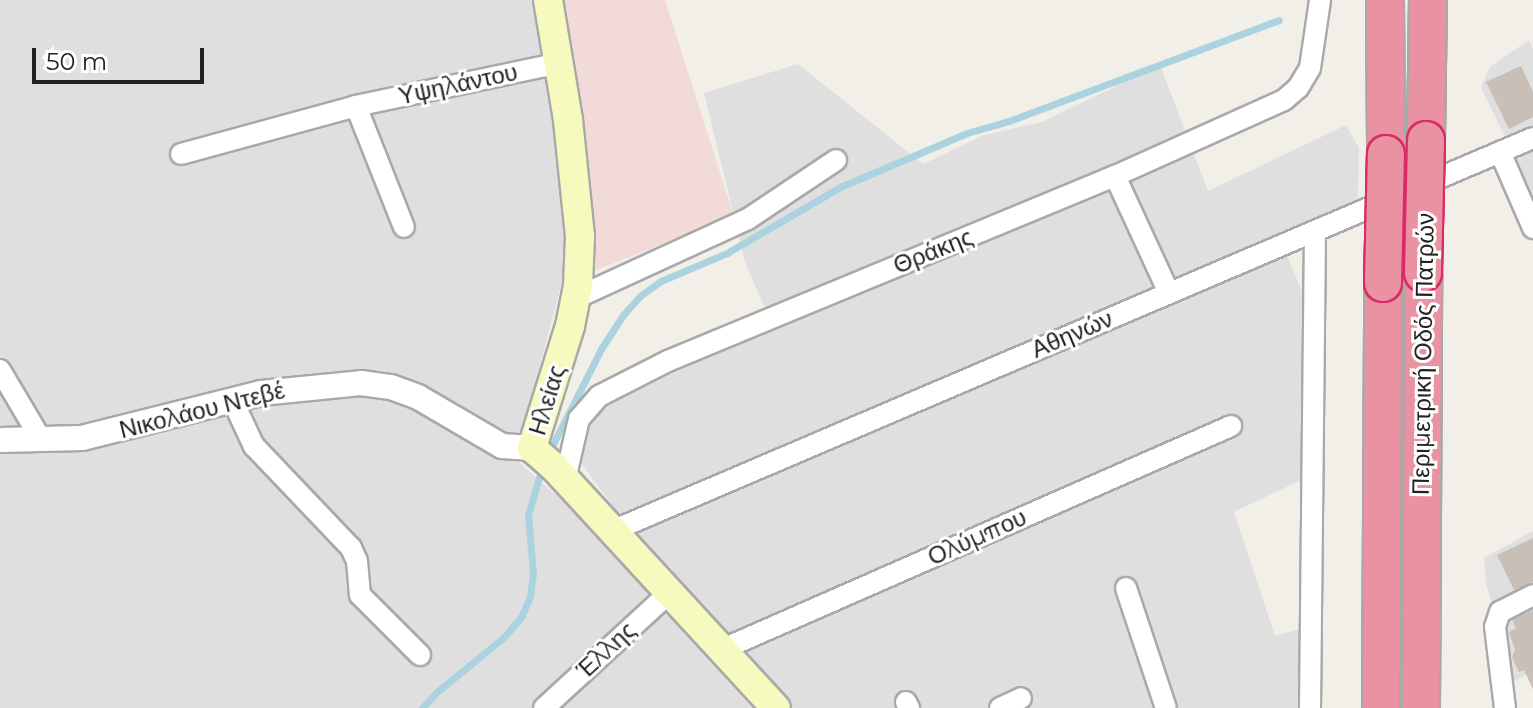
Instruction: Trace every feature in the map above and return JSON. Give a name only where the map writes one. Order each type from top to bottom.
[{"type":"highway","name":"Περιμετρική Οδός Πατρών","points":[[1381,708],[1385,0]]},
{"type":"highway","name":"Περιμετρική Οδός Πατρών","points":[[1421,708],[1428,0]]},
{"type":"main road","name":"Ηλείας","points":[[548,0],[560,63],[580,236],[576,298],[548,462]]},
{"type":"main road","points":[[548,462],[776,708]]},
{"type":"street","name":"Θράκης","points":[[548,462],[599,396],[668,361],[1115,176],[1284,100],[1298,88],[1310,68],[1320,0]]},
{"type":"street","name":"Υψηλάντου","points":[[181,154],[356,106],[560,63]]},
{"type":"street","points":[[356,106],[404,227]]},
{"type":"street","name":"Αθηνών","points":[[612,531],[1533,138]]},
{"type":"street","points":[[1500,152],[1533,228]]},
{"type":"street","points":[[576,298],[748,219],[836,160]]},
{"type":"street","points":[[1115,176],[1169,293]]},
{"type":"street","points":[[1310,708],[1315,233]]},
{"type":"street","points":[[0,370],[42,441]]},
{"type":"street","name":"Νικολάου Ντεβέ","points":[[0,440],[42,441],[119,431],[236,399],[315,385],[384,385],[418,397],[502,446],[548,462]]},
{"type":"street","points":[[236,399],[238,412],[254,446],[351,548],[357,561],[360,595],[420,655]]},
{"type":"street","name":"Ολύμπου","points":[[723,649],[1231,426]]},
{"type":"street","points":[[1126,588],[1166,708]]},
{"type":"street","name":"Έλλης","points":[[544,708],[669,593]]},
{"type":"street","points":[[1505,708],[1503,667],[1495,627],[1500,612],[1533,595]]},
{"type":"street","points":[[1000,708],[1021,698]]},
{"type":"shaded area","points":[[0,0],[537,0],[565,213],[563,278],[515,459],[562,500],[752,708],[0,708]]},
{"type":"shaded area","points":[[559,0],[665,0],[734,217],[596,270],[576,86]]},
{"type":"shaded area","points":[[1529,40],[1533,49],[1533,194],[1481,88],[1490,67]]},
{"type":"shaded area","points":[[798,64],[923,164],[984,135],[1042,122],[1160,65],[1208,191],[1346,125],[1359,148],[1358,200],[1278,233],[1305,299],[1305,478],[1234,512],[1275,636],[1301,629],[1301,708],[794,708],[620,516],[581,463],[594,411],[773,326],[745,262],[704,93]]},
{"type":"shaded area","points":[[1533,531],[1533,672],[1514,681],[1486,583],[1484,558]]},
{"type":"building","points":[[1521,66],[1533,92],[1533,117],[1509,129],[1486,82]]},
{"type":"building","points":[[1533,538],[1533,582],[1514,590],[1497,555]]},
{"type":"building","points":[[1533,610],[1533,689],[1524,670],[1519,672],[1512,657],[1515,650],[1509,632],[1516,628],[1512,620]]},
{"type":"waterway","points":[[549,452],[601,349],[623,315],[640,296],[661,281],[727,253],[840,187],[967,133],[1009,121],[1279,20]]},
{"type":"waterway","points":[[422,708],[438,691],[503,638],[521,617],[530,597],[533,574],[528,515],[542,467]]}]
